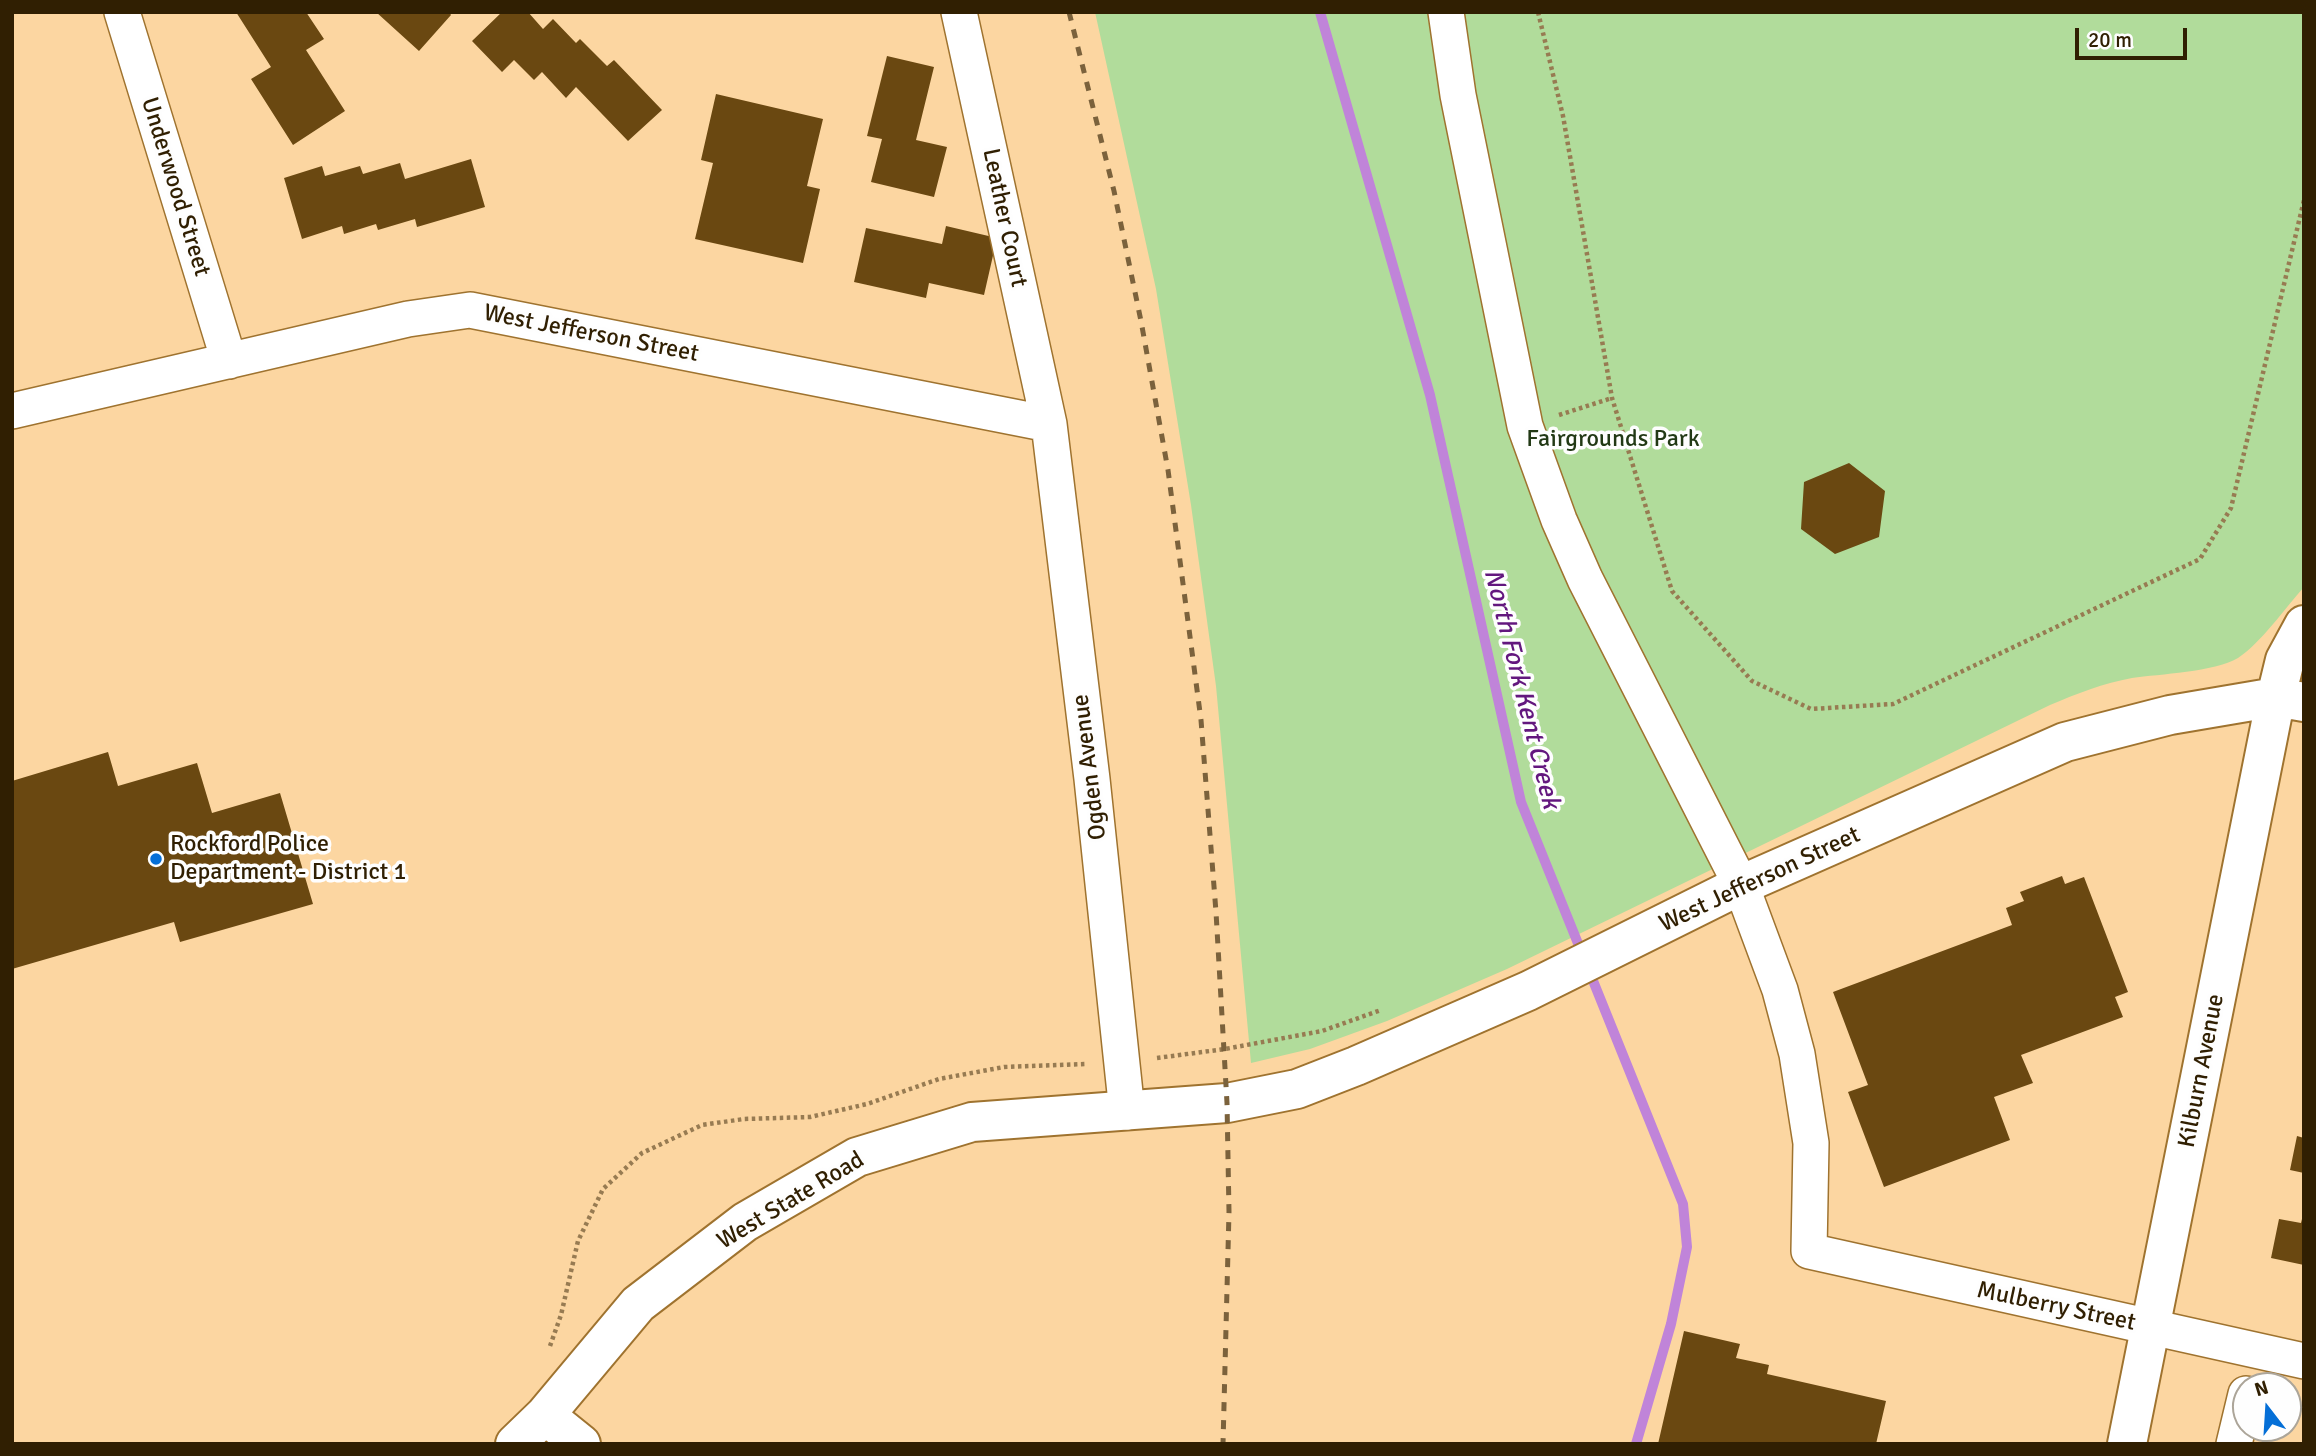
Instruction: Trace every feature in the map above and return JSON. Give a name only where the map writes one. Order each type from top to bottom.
[{"type":"main road","name":"Kilburn Avenue","points":[[2127,1444],[2295,691],[2285,660],[2304,625]]},
{"type":"main road","name":"West Jefferson Street","points":[[1227,1103],[1297,1088],[1356,1066],[1528,991],[1741,886],[2064,742],[2169,715],[2295,691]]},
{"type":"main road","name":"West State Road","points":[[515,1444],[545,1415],[638,1304],[745,1222],[857,1157],[972,1122],[1227,1103]]},
{"type":"main road","points":[[545,1415],[581,1444]]},
{"type":"street","name":"Underwood Street","points":[[122,12],[229,361]]},
{"type":"street","name":"Leather Court","points":[[959,12],[1049,424]]},
{"type":"street","points":[[1446,12],[1458,95],[1525,426],[1559,520],[1585,579],[1741,886]]},
{"type":"street","name":"West Jefferson Street","points":[[12,411],[408,319],[470,310],[1049,424]]},
{"type":"street","name":"Ogden Avenue","points":[[1049,424],[1094,793],[1127,1111]]},
{"type":"street","name":"Mulberry Street","points":[[1741,886],[1780,990],[1797,1054],[1811,1143],[1809,1251],[2304,1362]]},
{"type":"street","points":[[2252,1372],[2257,1351]]},
{"type":"path","points":[[1538,12],[1563,116],[1612,398],[1672,591],[1752,681],[1811,709],[1893,704],[2200,559],[2231,508],[2304,200]]},
{"type":"path","points":[[1525,426],[1612,398]]},
{"type":"green space","name":"Fairgrounds Park","points":[[1095,12],[2304,12],[2304,587],[2255,644],[2228,663],[2122,680],[2050,705],[1507,969],[1387,1021],[1310,1049],[1251,1063],[1216,686],[1191,505],[1156,289]]},
{"type":"building","points":[[236,12],[306,12],[324,39],[306,50],[345,111],[293,145],[251,79],[271,67]]},
{"type":"building","points":[[376,12],[449,12],[451,15],[419,51]]},
{"type":"building","points":[[502,12],[528,12],[543,29],[553,19],[576,43],[580,39],[607,66],[614,60],[662,110],[628,141],[576,87],[566,98],[542,72],[534,80],[514,60],[502,72],[472,41]]},
{"type":"building","points":[[887,56],[934,67],[916,140],[947,147],[934,197],[871,182],[882,139],[867,136]]},
{"type":"building","points":[[716,94],[823,119],[807,186],[820,189],[803,263],[695,239],[713,163],[701,160]]},
{"type":"building","points":[[471,159],[485,207],[417,227],[415,219],[378,230],[376,224],[344,234],[342,226],[302,239],[284,178],[322,166],[325,176],[360,166],[363,174],[400,163],[405,179]]},
{"type":"building","points":[[946,226],[997,238],[984,295],[929,283],[926,298],[854,282],[866,228],[942,244]]},
{"type":"building","points":[[1849,463],[1885,491],[1879,537],[1835,554],[1801,529],[1804,482]]},
{"type":"building","name":"Rockford Police Department - District 1","points":[[108,752],[118,786],[197,763],[212,813],[280,793],[313,904],[180,942],[174,922],[12,969],[12,781]]},
{"type":"building","points":[[2062,876],[2065,884],[2084,877],[2128,992],[2115,997],[2123,1017],[2021,1055],[2033,1083],[1994,1097],[2010,1140],[1884,1187],[1848,1092],[1868,1085],[1833,992],[2012,925],[2006,908],[2024,901],[2020,892]]},
{"type":"building","points":[[2297,1136],[2304,1138],[2304,1173],[2290,1170]]},
{"type":"building","points":[[2303,1215],[2304,1265],[2271,1258],[2279,1219],[2301,1223]]},
{"type":"building","points":[[1684,1331],[1740,1344],[1736,1358],[1769,1365],[1767,1374],[1886,1401],[1876,1444],[1658,1444]]},
{"type":"waterway","name":"North Fork Kent Creek","points":[[1320,12],[1430,395],[1521,802],[1683,1204],[1687,1247],[1671,1324],[1636,1444]]},
{"type":"railway","points":[[1069,12],[1114,191],[1141,321],[1168,470],[1201,720],[1227,1103],[1229,1212],[1223,1444]]},
{"type":"place","name":"Rockford Police Department - District 1","points":[[156,859]]}]
